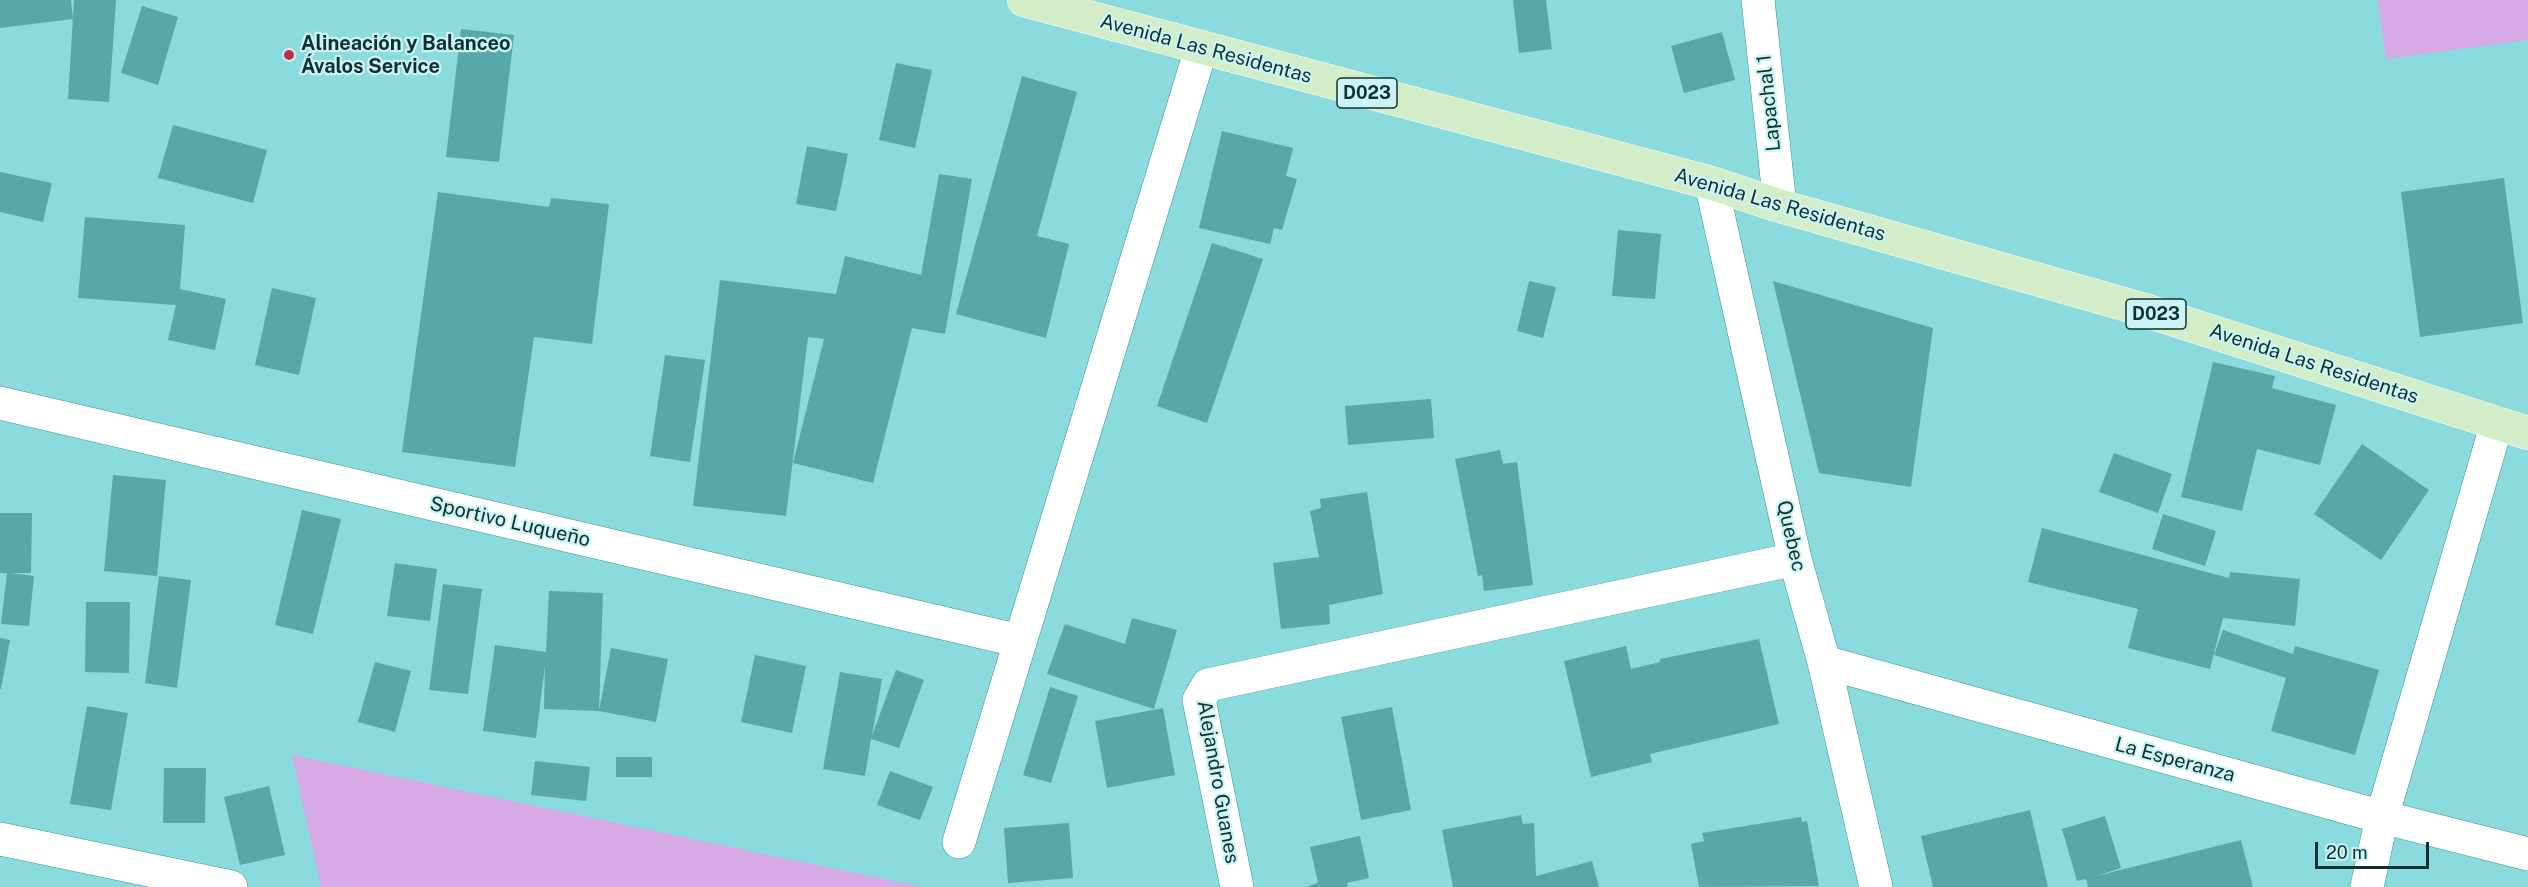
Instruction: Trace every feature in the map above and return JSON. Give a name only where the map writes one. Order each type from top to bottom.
[{"type":"main road","name":"Avenida Las Residentas","points":[[1024,0],[1711,183],[1780,206],[2141,309],[2528,433]]},
{"type":"street","name":"Lapachal 1","points":[[1758,0],[1780,206]]},
{"type":"street","points":[[959,842],[1201,49]]},
{"type":"street","name":"Quebec","points":[[1711,183],[1795,559],[1824,662],[1876,887]]},
{"type":"street","name":"Sportivo Luqueño","points":[[0,403],[1020,641]]},
{"type":"street","points":[[2367,887],[2382,817],[2497,423]]},
{"type":"street","name":"Alejandro Guanes","points":[[1237,887],[1199,700],[1204,689],[1213,682],[1795,559]]},
{"type":"street","name":"La Esperanza","points":[[1824,662],[2382,817],[2528,854]]},
{"type":"street","points":[[0,839],[231,887]]},
{"type":"shaded area","points":[[2378,0],[2528,0],[2528,40],[2386,59]]},
{"type":"shaded area","points":[[292,755],[921,887],[321,887]]},
{"type":"building","points":[[0,0],[71,0],[73,19],[0,28]]},
{"type":"building","points":[[74,0],[116,0],[109,102],[68,99]]},
{"type":"building","points":[[1513,0],[1546,0],[1552,49],[1519,53]]},
{"type":"building","points":[[142,6],[178,17],[158,85],[121,73]]},
{"type":"building","points":[[461,29],[514,35],[499,162],[446,157]]},
{"type":"building","points":[[1722,32],[1735,80],[1684,93],[1671,46]]},
{"type":"building","points":[[896,63],[932,70],[915,148],[879,140]]},
{"type":"building","points":[[1022,76],[1077,92],[1037,236],[1069,244],[1046,338],[956,314]]},
{"type":"building","points":[[173,125],[267,150],[253,203],[158,178]]},
{"type":"building","points":[[1222,131],[1293,148],[1286,176],[1297,179],[1282,230],[1274,228],[1270,244],[1199,228]]},
{"type":"building","points":[[807,146],[848,154],[836,211],[796,204]]},
{"type":"building","points":[[0,172],[52,183],[43,222],[0,212]]},
{"type":"building","points":[[939,174],[972,179],[945,334],[912,328],[873,483],[793,463],[824,339],[808,337],[786,516],[693,506],[720,280],[836,294],[845,256],[921,275]]},
{"type":"building","points":[[2504,178],[2523,323],[2420,337],[2401,192]]},
{"type":"building","points":[[438,192],[549,207],[551,198],[609,204],[592,344],[534,337],[515,467],[402,452]]},
{"type":"building","points":[[85,217],[185,225],[180,289],[226,299],[215,350],[168,340],[176,305],[78,298]]},
{"type":"building","points":[[1618,230],[1661,234],[1655,299],[1612,296]]},
{"type":"building","points":[[1212,243],[1263,259],[1207,423],[1157,406]]},
{"type":"building","points":[[1529,281],[1556,287],[1543,338],[1517,331]]},
{"type":"building","points":[[1773,281],[1933,328],[1911,487],[1819,473]]},
{"type":"building","points":[[272,288],[316,298],[299,375],[255,365]]},
{"type":"building","points":[[665,355],[705,360],[690,462],[650,456]]},
{"type":"building","points":[[2213,362],[2275,376],[2272,388],[2336,405],[2320,465],[2257,449],[2242,511],[2181,497]]},
{"type":"building","points":[[1431,399],[1434,438],[1348,445],[1345,406]]},
{"type":"building","points":[[2362,444],[2429,490],[2381,560],[2314,514]]},
{"type":"building","points":[[1500,450],[1503,464],[1517,462],[1533,585],[1484,591],[1482,575],[1478,576],[1455,459]]},
{"type":"building","points":[[2114,453],[2172,474],[2158,513],[2099,492]]},
{"type":"building","points":[[113,475],[166,480],[157,576],[104,571]]},
{"type":"building","points":[[1367,492],[1383,594],[1329,605],[1330,624],[1281,629],[1273,563],[1319,557],[1310,511],[1321,508],[1320,499]]},
{"type":"building","points":[[302,510],[341,519],[313,634],[275,625]]},
{"type":"building","points":[[0,513],[32,513],[31,573],[11,573],[34,576],[29,626],[1,624],[7,573],[0,573]]},
{"type":"building","points":[[2163,514],[2216,531],[2205,566],[2152,549]]},
{"type":"building","points":[[2042,528],[2229,578],[2230,572],[2300,579],[2295,626],[2223,618],[2210,669],[2128,648],[2138,609],[2028,582]]},
{"type":"building","points":[[395,563],[437,569],[430,621],[387,616]]},
{"type":"building","points":[[159,576],[191,580],[177,688],[145,683]]},
{"type":"building","points":[[443,584],[482,589],[468,694],[429,690]]},
{"type":"building","points":[[549,591],[603,593],[599,711],[544,709],[545,665],[536,738],[483,731],[495,645],[546,652]]},
{"type":"building","points":[[86,602],[130,602],[129,673],[85,672]]},
{"type":"building","points":[[1132,618],[1177,630],[1154,709],[1047,674],[1065,624],[1125,644]]},
{"type":"building","points":[[2223,630],[2293,654],[2295,646],[2379,670],[2355,755],[2271,731],[2286,678],[2214,655]]},
{"type":"building","points":[[0,638],[10,640],[1,689],[0,689]]},
{"type":"building","points":[[1759,639],[1779,724],[1650,754],[1652,762],[1591,777],[1564,661],[1626,646],[1631,669],[1660,662],[1660,659]]},
{"type":"building","points":[[611,648],[668,659],[656,722],[599,711]]},
{"type":"building","points":[[755,655],[806,666],[792,733],[741,722]]},
{"type":"building","points":[[375,662],[411,671],[395,732],[358,722]]},
{"type":"building","points":[[896,670],[924,680],[899,748],[871,739],[865,776],[823,769],[840,672],[882,679],[872,736]]},
{"type":"building","points":[[1050,687],[1078,696],[1051,783],[1023,775]]},
{"type":"building","points":[[87,706],[128,713],[111,810],[70,804]]},
{"type":"building","points":[[1392,707],[1411,810],[1361,820],[1341,717]]},
{"type":"building","points":[[1163,708],[1175,775],[1107,788],[1095,721]]},
{"type":"building","points":[[616,757],[652,757],[652,777],[616,777]]},
{"type":"building","points":[[535,761],[590,767],[586,801],[531,795]]},
{"type":"building","points":[[164,768],[206,768],[205,823],[163,823]]},
{"type":"building","points":[[890,771],[933,787],[920,820],[877,805]]},
{"type":"building","points":[[269,786],[285,855],[240,865],[224,797]]},
{"type":"building","points":[[2030,810],[2048,887],[1933,887],[1921,836]]},
{"type":"building","points":[[1521,815],[1523,824],[1534,823],[1536,876],[1592,861],[1599,887],[1453,887],[1442,830]]},
{"type":"building","points":[[2105,816],[2121,868],[2096,876],[2241,840],[2253,887],[2088,887],[2086,879],[2077,881],[2062,829]]},
{"type":"building","points":[[1801,817],[1802,822],[1807,821],[1819,886],[1699,887],[1691,844],[1704,841],[1702,833]]},
{"type":"building","points":[[1069,823],[1073,878],[1008,883],[1004,828]]},
{"type":"building","points":[[1360,836],[1369,878],[1347,883],[1348,887],[1306,887],[1318,883],[1310,847]]},
{"type":"place","name":"Alineación y Balanceo Ávalos Service","points":[[289,55]]}]
